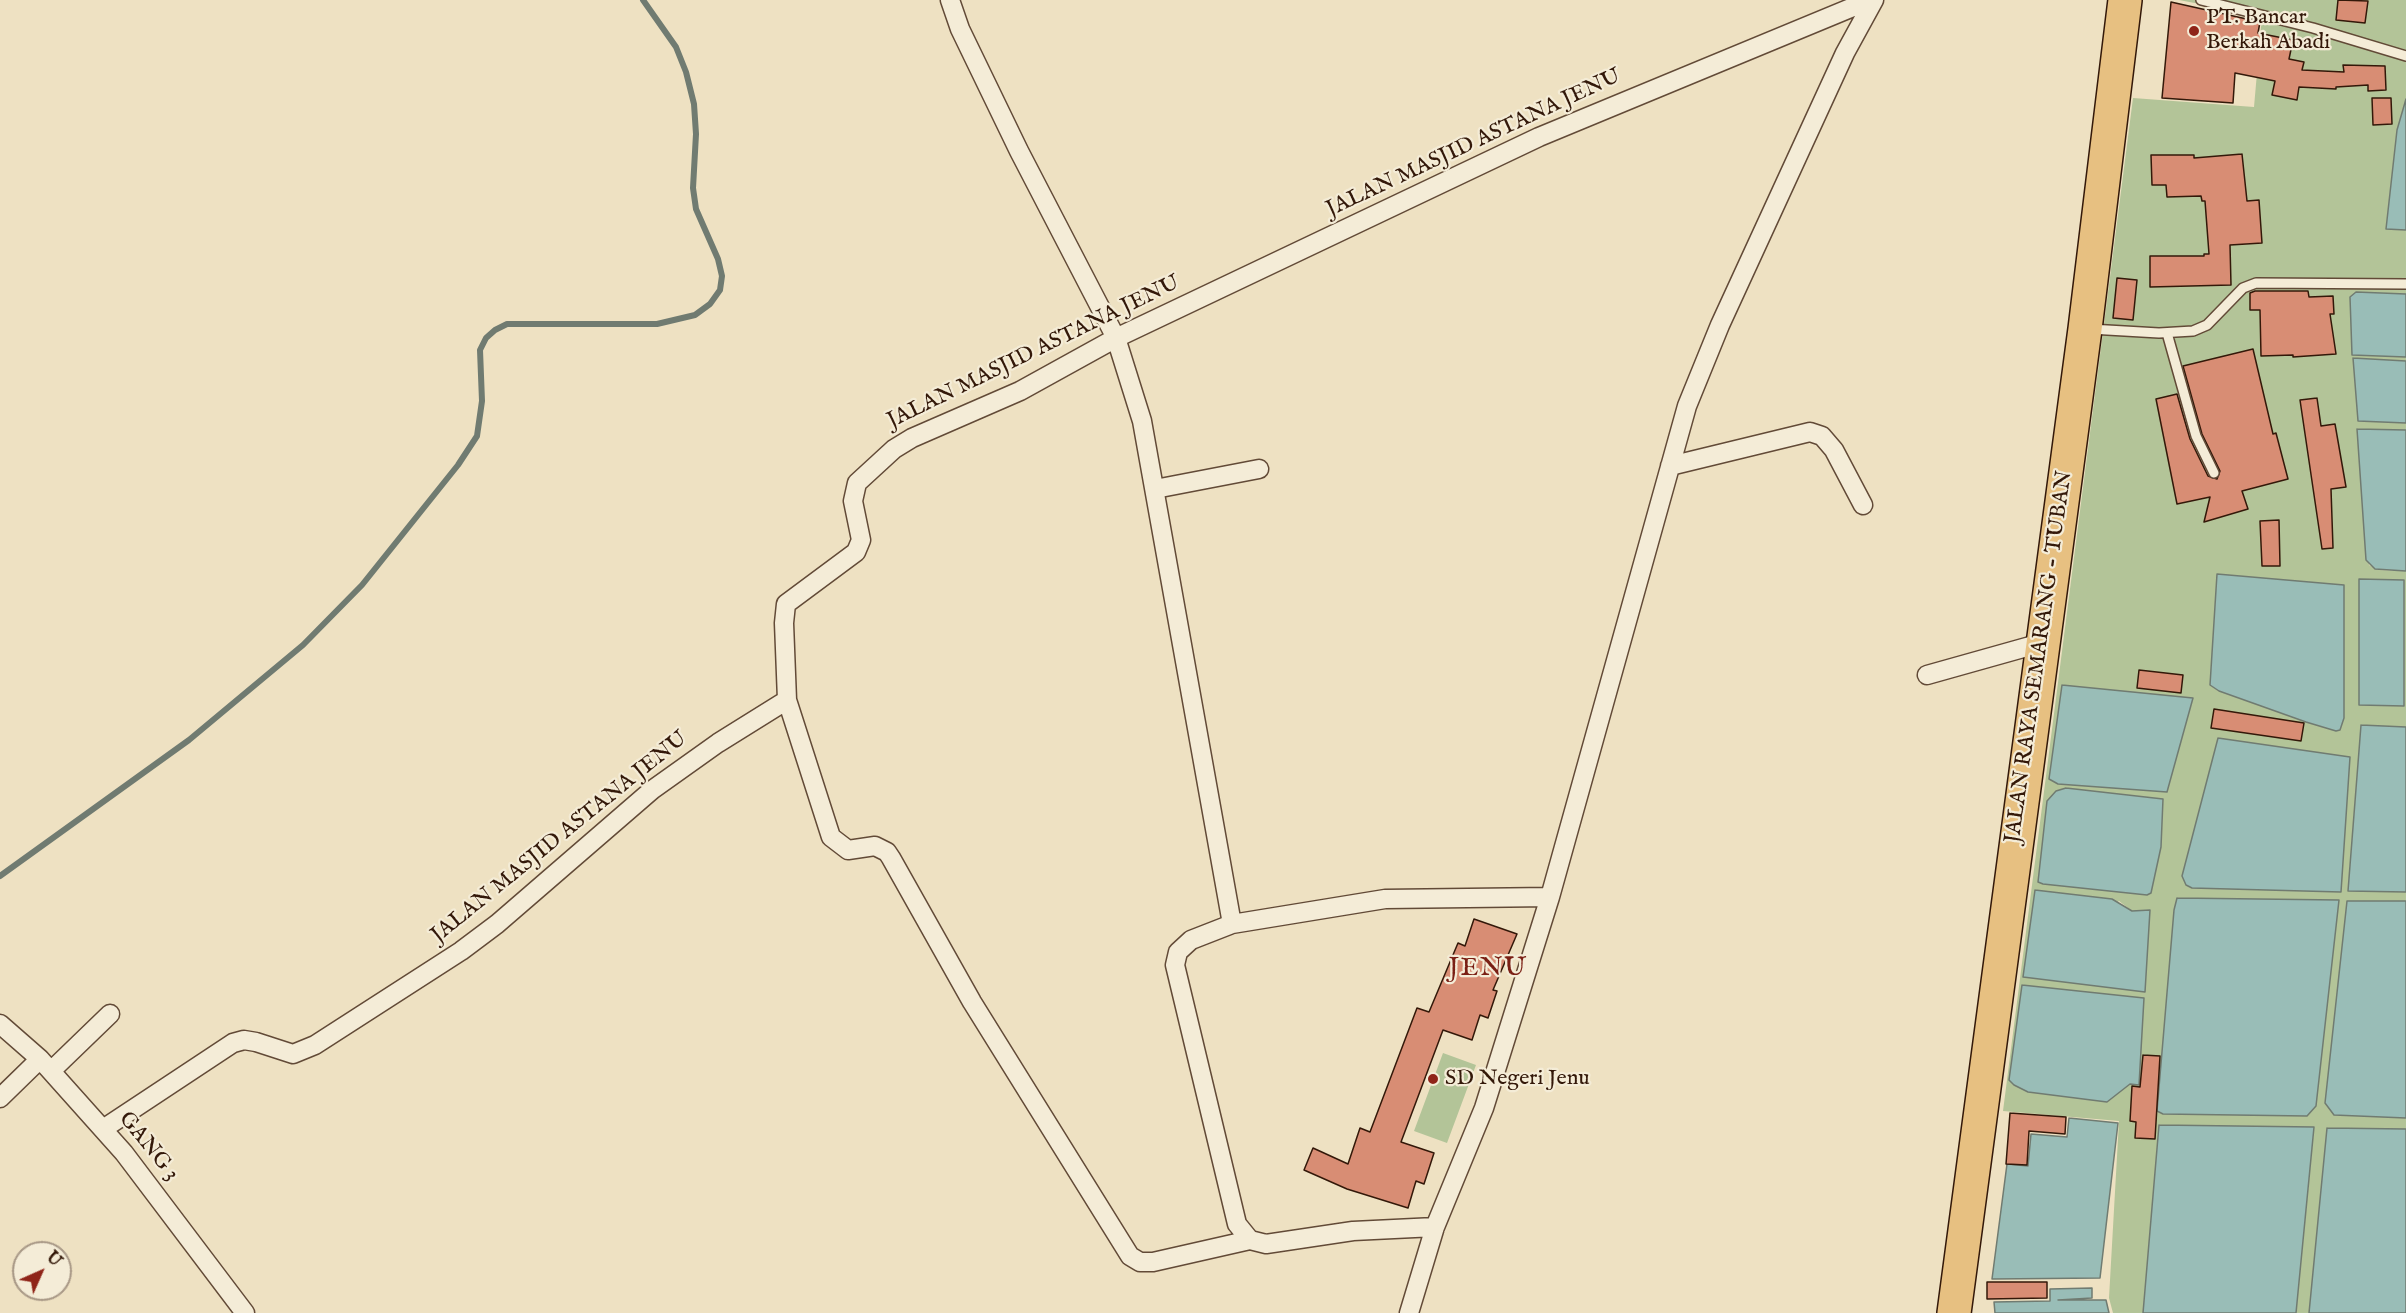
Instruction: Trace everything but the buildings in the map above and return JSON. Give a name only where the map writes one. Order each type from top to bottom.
[{"type":"highway","name":"JALAN RAYA SEMARANG - TUBAN","points":[[1954,1313],[2041,643],[2085,329],[2126,0]]},
{"type":"street","points":[[950,0],[960,29],[1019,151],[1116,338],[1142,421],[1233,924]]},
{"type":"street","points":[[1409,1313],[1435,1227],[1484,1107],[1550,897],[1670,466],[1702,366],[1845,53],[1872,0]]},
{"type":"street","name":"JALAN MASJID ASTANA JENU","points":[[103,1129],[233,1043],[244,1040],[256,1041],[293,1054],[315,1046],[461,951],[497,924],[652,790],[709,749],[787,700],[783,623],[786,604],[845,563],[859,548],[861,540],[853,501],[857,483],[880,459],[912,438],[1020,391],[1116,338],[1539,137],[1872,0]]},
{"type":"street","points":[[1670,466],[1810,432],[1822,436],[1834,450],[1863,505]]},
{"type":"street","points":[[1155,489],[1259,469]]},
{"type":"street","points":[[1927,675],[2041,643]]},
{"type":"street","points":[[787,700],[831,837],[848,850],[876,846],[887,852],[972,1002],[1130,1256],[1140,1262],[1153,1262],[1250,1240],[1266,1244],[1353,1231],[1435,1227]]},
{"type":"street","points":[[1250,1240],[1237,1224],[1175,965],[1178,952],[1191,940],[1233,924],[1385,899],[1550,897]]},
{"type":"street","points":[[0,1098],[110,1014]]},
{"type":"street","name":"GANG 3","points":[[0,1024],[45,1065],[103,1129],[245,1313]]},
{"type":"lane","points":[[2201,0],[2302,25],[2406,56]]},
{"type":"lane","points":[[2085,329],[2193,332],[2207,325],[2236,294],[2256,283],[2406,284]]},
{"type":"lane","points":[[2167,333],[2196,436],[2214,473]]},
{"type":"green space","points":[[2179,0],[2406,0],[2406,99],[2397,130],[2386,229],[2406,230],[2406,294],[2356,292],[2352,355],[2406,357],[2406,361],[2354,358],[2358,421],[2406,423],[2406,430],[2357,430],[2369,565],[2378,570],[2406,571],[2406,727],[2361,725],[2348,890],[2406,892],[2406,901],[2347,901],[2334,1115],[2406,1118],[2406,1129],[2327,1128],[2309,1313],[2296,1313],[2314,1128],[2159,1125],[2143,1313],[2113,1313],[2109,1298],[2119,1121],[2003,1111],[2133,98],[2254,107],[2262,16]],"holes":[[[2217,574],[2344,585],[2344,718],[2340,730],[2336,731],[2306,722],[2219,691],[2210,685]],[[2066,788],[2163,799],[2161,847]],[[2119,901],[2132,911],[2150,911],[2023,977]]]},
{"type":"green space","points":[[1443,1053],[1476,1065],[1447,1143],[1414,1131]]},
{"type":"water","points":[[2406,99],[2406,230],[2386,229],[2397,130]]},
{"type":"water","points":[[2356,292],[2406,294],[2406,357],[2352,355],[2350,297]]},
{"type":"water","points":[[2353,358],[2406,361],[2406,423],[2358,421]]},
{"type":"water","points":[[2357,429],[2406,430],[2406,571],[2375,569],[2366,560]]},
{"type":"water","points":[[2217,574],[2344,585],[2344,718],[2340,730],[2336,731],[2306,722],[2219,691],[2210,685]]},
{"type":"water","points":[[2359,579],[2404,580],[2404,706],[2359,705]]},
{"type":"water","points":[[2062,685],[2193,698],[2167,792],[2058,784],[2049,779]]},
{"type":"water","points":[[2361,725],[2406,727],[2406,892],[2348,891]]},
{"type":"water","points":[[2218,738],[2350,757],[2341,892],[2192,888],[2186,885],[2182,876]]},
{"type":"water","points":[[2066,788],[2163,799],[2161,847],[2151,893],[2147,895],[2038,882],[2047,801],[2056,791]]},
{"type":"water","points":[[2035,890],[2112,899],[2132,911],[2150,910],[2145,992],[2023,977]]},
{"type":"water","points":[[2177,898],[2339,900],[2316,1106],[2307,1116],[2163,1114],[2157,1111],[2174,910]]},
{"type":"water","points":[[2347,901],[2406,901],[2406,1118],[2334,1115],[2325,1103]]},
{"type":"water","points":[[2022,985],[2144,998],[2139,1085],[2130,1084],[2107,1102],[2028,1092],[2014,1085],[2009,1080]]},
{"type":"water","points":[[2069,1118],[2118,1123],[2100,1278],[1992,1279],[2007,1164],[2028,1166],[2031,1134],[2067,1137]]},
{"type":"water","points":[[2159,1125],[2314,1127],[2296,1313],[2143,1313]]},
{"type":"water","points":[[2327,1128],[2406,1129],[2406,1313],[2309,1313]]},
{"type":"water","points":[[2092,1288],[2092,1298],[2058,1300],[2106,1300],[2109,1313],[1995,1313],[1994,1302],[2050,1301],[2050,1289]]},
{"type":"waterway","points":[[0,876],[189,740],[303,645],[362,585],[458,465],[477,436],[482,401],[480,350],[486,338],[495,330],[507,324],[657,324],[695,315],[710,304],[720,290],[722,276],[718,259],[696,209],[693,188],[696,134],[694,104],[686,72],[676,47],[643,0]]},
{"type":"place","name":"PT. Bancar Berkah Abadi","points":[[2194,31]]},
{"type":"place","name":"SD Negeri Jenu","points":[[1433,1079]]},
{"type":"district","name":"JENU","points":[[1488,970]]}]
